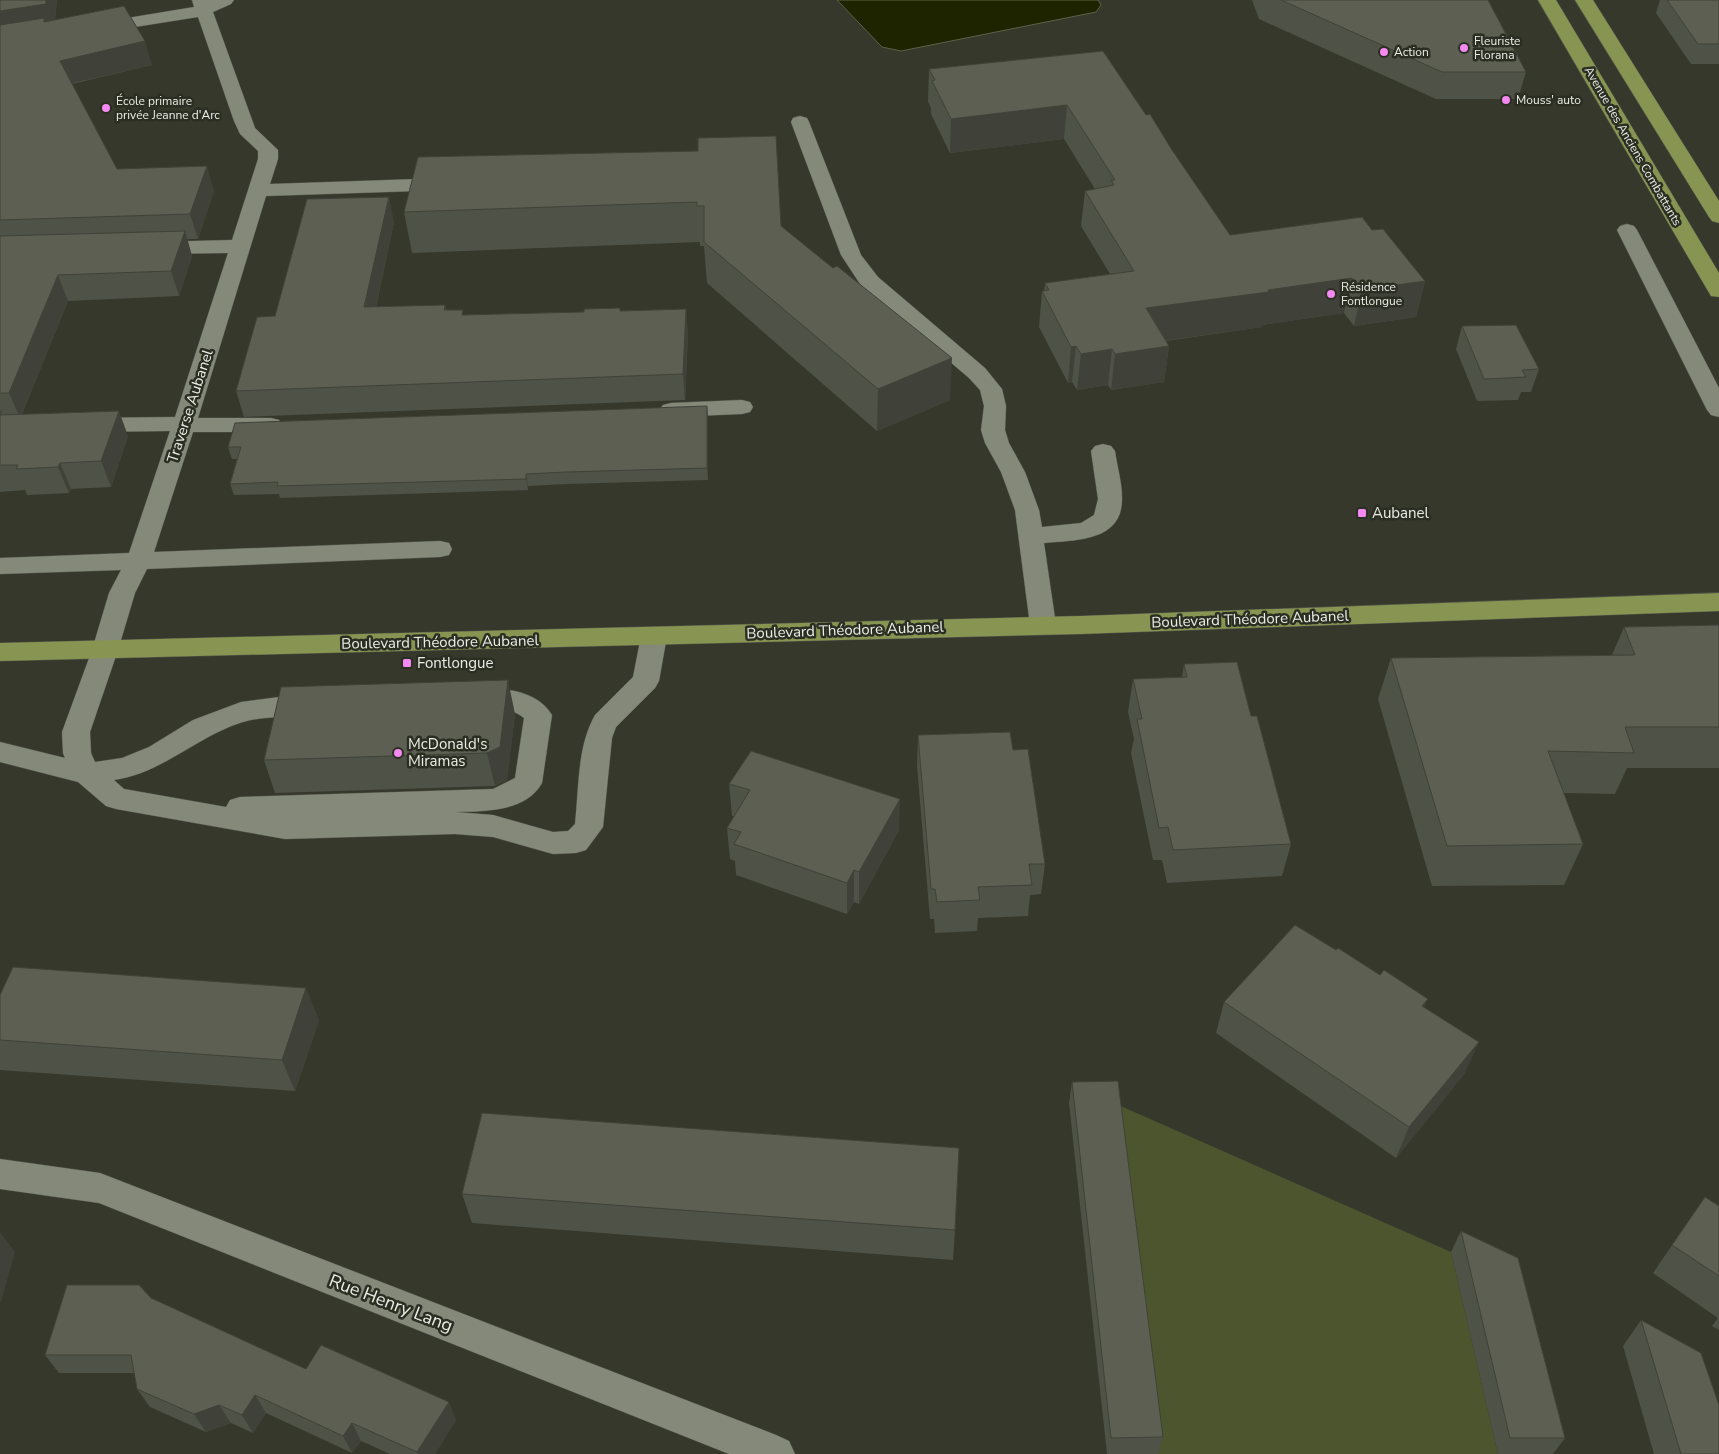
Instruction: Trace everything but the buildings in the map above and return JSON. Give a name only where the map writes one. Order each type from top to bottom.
[{"type":"main road","name":"Avenue des Anciens Combattants","points":[[1547,0],[1719,291]]},
{"type":"main road","points":[[1584,0],[1719,217]]},
{"type":"main road","name":"Boulevard Théodore Aubanel","points":[[1690,603],[1719,592]]},
{"type":"main road","name":"Boulevard Théodore Aubanel","points":[[0,652],[1043,625],[1719,602]]},
{"type":"street","points":[[85,30],[179,15],[202,5],[225,0]]},
{"type":"street","name":"Traverse Aubanel","points":[[87,774],[77,753],[76,732],[105,650],[122,593],[138,561],[158,507],[268,159],[268,150],[247,130],[243,121],[202,5]]},
{"type":"street","points":[[800,122],[851,255],[870,282],[977,373],[991,390],[996,406],[993,430],[997,443],[1014,472],[1027,510],[1043,625]]},
{"type":"street","points":[[259,190],[468,183]]},
{"type":"street","points":[[1627,230],[1719,410]]},
{"type":"street","points":[[129,249],[242,246]]},
{"type":"street","points":[[654,410],[742,407]]},
{"type":"street","points":[[68,426],[146,423],[233,426],[292,424]]},
{"type":"street","points":[[1031,536],[1087,531],[1105,519],[1110,499],[1103,451]]},
{"type":"street","points":[[0,566],[440,549]]},
{"type":"street","points":[[87,774],[116,798],[285,828],[455,823],[493,826],[553,843],[576,842],[589,827],[598,738],[605,722],[646,681],[654,636]]},
{"type":"street","points":[[181,810],[494,800],[511,794],[528,783],[538,715],[526,704],[504,699],[455,701]]},
{"type":"street","points":[[0,752],[87,774],[126,768],[159,754],[203,727],[241,712],[287,706],[336,704]]},
{"type":"street","name":"Rue Henry Lang","points":[[0,1174],[100,1188],[776,1454]]},
{"type":"shaded area","points":[[837,0],[1098,0],[1101,5],[1096,12],[901,51],[882,47]]},
{"type":"shaded area","points":[[1114,1103],[1451,1252],[1498,1454],[1158,1454]]},
{"type":"place","name":"Fleuriste Florana","points":[[1464,48]]},
{"type":"place","name":"Action","points":[[1384,52]]},
{"type":"place","name":"Mouss' auto","points":[[1506,100]]},
{"type":"place","name":"École primaire privée Jeanne d'Arc","points":[[106,108]]},
{"type":"place","name":"Résidence Fontlongue","points":[[1331,294]]},
{"type":"place","name":"Aubanel","points":[[1362,513]]},
{"type":"place","name":"Fontlongue","points":[[407,663]]},
{"type":"place","name":"McDonald's Miramas","points":[[398,753]]}]
